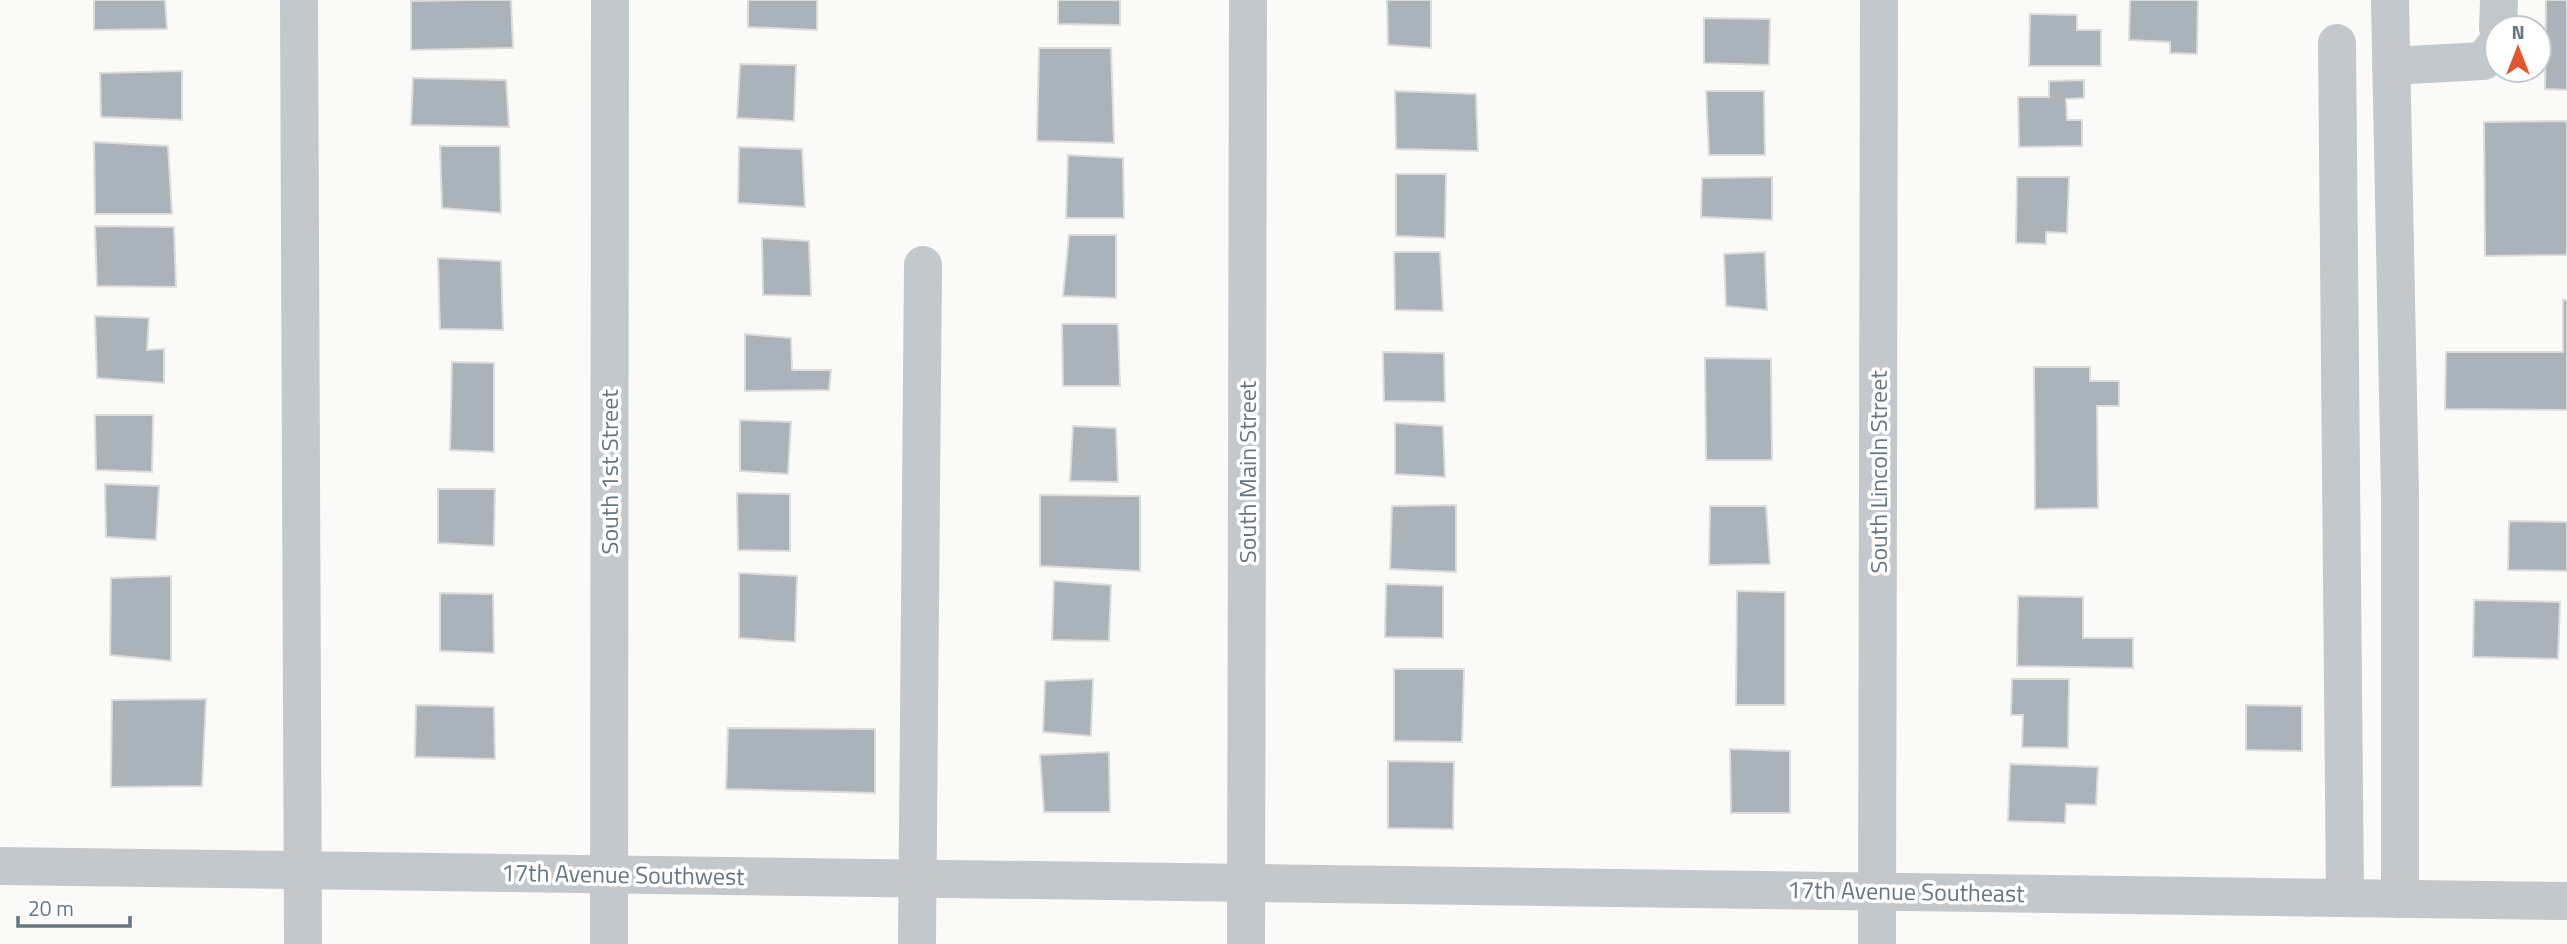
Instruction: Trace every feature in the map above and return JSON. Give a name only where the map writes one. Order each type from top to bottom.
[{"type":"street","points":[[299,0],[303,944]]},
{"type":"street","name":"South 1st Street","points":[[609,944],[610,0]]},
{"type":"street","name":"South Main Street","points":[[1246,944],[1248,0]]},
{"type":"street","name":"South Lincoln Street","points":[[1877,944],[1879,0]]},
{"type":"street","points":[[2390,0],[2400,496],[2400,899]]},
{"type":"street","points":[[2337,43],[2345,898]]},
{"type":"street","points":[[2391,66],[2483,61]]},
{"type":"street","points":[[917,944],[923,265]]},
{"type":"street","name":"17th Avenue Southwest","points":[[0,866],[1246,881]]},
{"type":"street","name":"17th Avenue Southeast","points":[[1246,881],[2567,901]]},
{"type":"building","points":[[94,0],[165,0],[167,29],[94,30]]},
{"type":"building","points":[[511,0],[513,48],[411,50],[411,1]]},
{"type":"building","points":[[748,0],[817,0],[817,30],[748,27]]},
{"type":"building","points":[[1058,0],[1120,0],[1120,25],[1058,24]]},
{"type":"building","points":[[1387,0],[1431,0],[1431,48],[1388,45]]},
{"type":"building","points":[[2130,0],[2198,0],[2197,54],[2170,53],[2170,42],[2129,40]]},
{"type":"building","points":[[2546,0],[2567,0],[2567,90],[2545,89],[2545,84],[2553,84],[2553,14],[2546,14]]},
{"type":"building","points":[[2030,14],[2077,15],[2077,30],[2101,30],[2101,66],[2029,66]]},
{"type":"building","points":[[1704,18],[1770,19],[1769,65],[1704,63]]},
{"type":"building","points":[[1039,48],[1111,48],[1114,143],[1037,141]]},
{"type":"building","points":[[740,64],[796,65],[794,121],[737,118]]},
{"type":"building","points":[[182,71],[182,120],[101,117],[100,73]]},
{"type":"building","points":[[413,78],[506,80],[509,127],[411,125]]},
{"type":"building","points":[[2084,80],[2084,98],[2066,99],[2067,120],[2082,120],[2082,146],[2019,147],[2018,97],[2049,97],[2049,81]]},
{"type":"building","points":[[1395,91],[1476,94],[1478,151],[1396,149]]},
{"type":"building","points":[[1706,91],[1764,91],[1765,155],[1709,155]]},
{"type":"building","points":[[2567,121],[2567,255],[2485,256],[2484,122]]},
{"type":"building","points":[[94,142],[168,146],[172,214],[95,214]]},
{"type":"building","points":[[440,146],[500,146],[501,213],[442,208]]},
{"type":"building","points":[[739,147],[802,149],[805,207],[738,203]]},
{"type":"building","points":[[1068,155],[1123,158],[1124,218],[1066,218]]},
{"type":"building","points":[[1396,174],[1446,174],[1445,238],[1396,236]]},
{"type":"building","points":[[1772,177],[1772,220],[1701,217],[1702,178]]},
{"type":"building","points":[[2017,177],[2069,177],[2067,233],[2046,232],[2046,244],[2016,243]]},
{"type":"building","points":[[95,226],[174,227],[176,287],[97,286]]},
{"type":"building","points":[[1069,235],[1116,235],[1116,298],[1063,296]]},
{"type":"building","points":[[762,238],[809,241],[811,296],[763,295]]},
{"type":"building","points":[[1394,252],[1440,252],[1443,311],[1395,310]]},
{"type":"building","points":[[1765,252],[1767,310],[1726,306],[1724,254]]},
{"type":"building","points":[[438,258],[501,261],[503,330],[440,329]]},
{"type":"building","points":[[2563,300],[2567,300],[2567,410],[2445,409],[2446,352],[2563,352]]},
{"type":"building","points":[[95,316],[149,318],[147,350],[164,349],[164,383],[97,378]]},
{"type":"building","points":[[1062,324],[1118,324],[1120,386],[1063,386]]},
{"type":"building","points":[[745,334],[791,338],[792,370],[831,370],[829,390],[745,391]]},
{"type":"building","points":[[1383,352],[1444,353],[1445,402],[1384,401]]},
{"type":"building","points":[[1705,358],[1771,359],[1772,460],[1706,460]]},
{"type":"building","points":[[452,362],[494,363],[494,452],[450,450]]},
{"type":"building","points":[[2034,367],[2090,367],[2090,381],[2119,381],[2119,406],[2097,406],[2098,508],[2035,509]]},
{"type":"building","points":[[95,415],[153,415],[152,472],[96,470]]},
{"type":"building","points":[[740,420],[791,422],[788,474],[740,471]]},
{"type":"building","points":[[1395,423],[1443,426],[1445,477],[1395,474]]},
{"type":"building","points":[[1073,426],[1116,428],[1118,482],[1070,481]]},
{"type":"building","points":[[105,484],[159,486],[156,540],[106,537]]},
{"type":"building","points":[[438,489],[495,489],[494,546],[438,543]]},
{"type":"building","points":[[737,493],[790,494],[790,551],[738,550]]},
{"type":"building","points":[[1040,495],[1140,496],[1140,571],[1040,566]]},
{"type":"building","points":[[1456,505],[1456,572],[1390,569],[1392,506]]},
{"type":"building","points":[[1710,506],[1766,506],[1770,564],[1709,565]]},
{"type":"building","points":[[2509,521],[2567,522],[2567,571],[2508,570]]},
{"type":"building","points":[[739,573],[797,576],[795,642],[739,638]]},
{"type":"building","points":[[171,576],[171,661],[110,655],[111,578]]},
{"type":"building","points":[[1054,581],[1111,585],[1109,641],[1052,640]]},
{"type":"building","points":[[1386,584],[1443,586],[1443,638],[1385,637]]},
{"type":"building","points":[[1737,591],[1785,592],[1785,705],[1736,705]]},
{"type":"building","points":[[440,593],[493,594],[494,653],[440,651]]},
{"type":"building","points":[[2018,596],[2083,597],[2083,638],[2133,638],[2133,668],[2017,666]]},
{"type":"building","points":[[2474,600],[2560,602],[2558,659],[2473,657]]},
{"type":"building","points":[[1394,669],[1464,669],[1462,742],[1394,741]]},
{"type":"building","points":[[1093,679],[1091,736],[1043,732],[1045,681]]},
{"type":"building","points":[[2012,679],[2069,679],[2068,748],[2022,747],[2023,715],[2011,715]]},
{"type":"building","points":[[206,699],[202,786],[111,787],[112,700]]},
{"type":"building","points":[[416,705],[494,707],[495,759],[415,757]]},
{"type":"building","points":[[2246,705],[2302,706],[2302,751],[2246,750]]},
{"type":"building","points":[[728,728],[875,729],[875,793],[726,789]]},
{"type":"building","points":[[1730,749],[1790,751],[1790,813],[1731,813]]},
{"type":"building","points":[[1109,752],[1110,812],[1044,812],[1040,755]]},
{"type":"building","points":[[1388,761],[1454,762],[1453,829],[1388,828]]},
{"type":"building","points":[[2010,764],[2098,767],[2096,805],[2066,804],[2065,823],[2008,821]]}]
